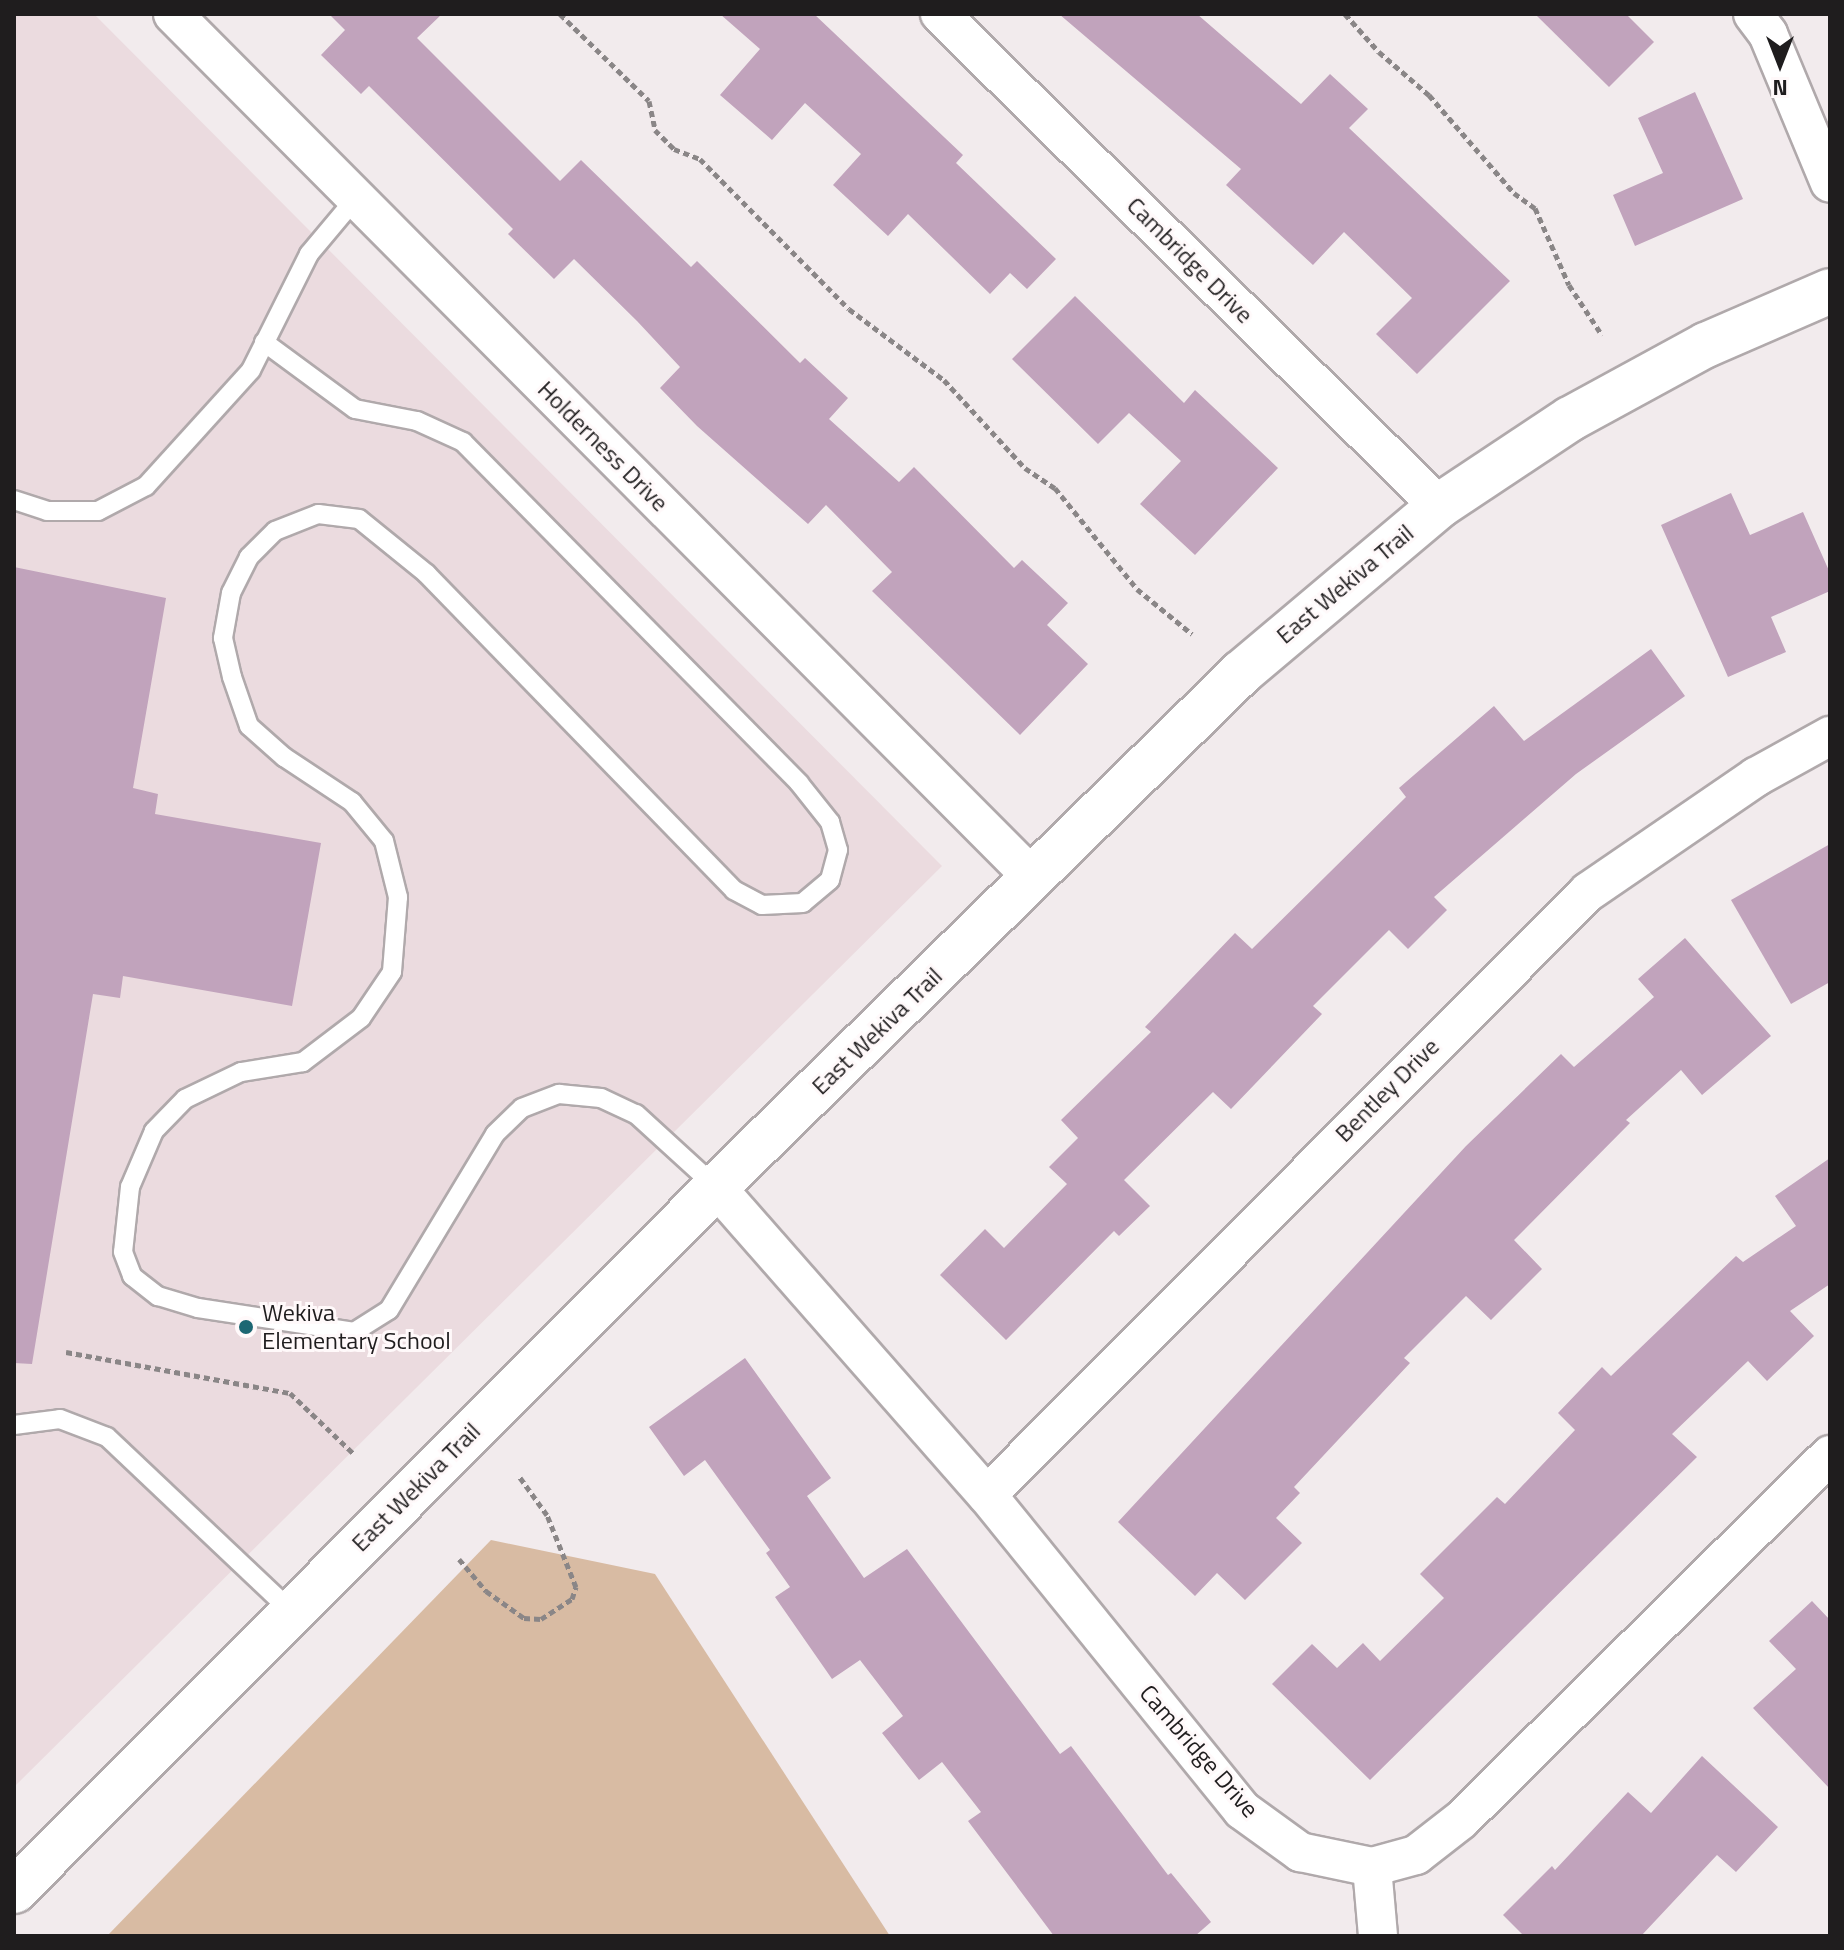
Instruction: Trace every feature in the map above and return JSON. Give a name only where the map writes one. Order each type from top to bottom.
[{"type":"street","name":"Holderness Drive","points":[[173,14],[1034,879]]},
{"type":"street","name":"Cambridge Drive","points":[[940,14],[1439,506]]},
{"type":"street","points":[[1753,14],[1768,34],[1830,183]]},
{"type":"street","name":"East Wekiva Trail","points":[[14,1891],[716,1187],[1241,673],[1439,506],[1570,419],[1706,345],[1830,291]]},
{"type":"street","name":"Bentley Drive","points":[[987,1495],[1588,892],[1756,777],[1830,736]]},
{"type":"street","name":"Cambridge Drive","points":[[716,1187],[987,1495],[1242,1810],[1300,1852],[1372,1867],[1416,1855],[1461,1820],[1830,1455]]},
{"type":"street","points":[[1372,1867],[1378,1936]]},
{"type":"lane","points":[[14,500],[47,511],[98,511],[146,486],[251,370],[309,254],[356,198]]},
{"type":"lane","points":[[264,342],[355,409],[417,421],[463,442],[799,783],[830,822],[838,850],[830,880],[803,903],[762,905],[734,890],[427,574],[370,527],[359,519],[318,514],[275,531],[249,557],[231,593],[223,638],[232,677],[249,726],[284,757],[352,802],[384,841],[398,897],[392,972],[361,1018],[303,1062],[241,1072],[185,1099],[154,1131],[130,1187],[123,1252],[132,1276],[158,1296],[198,1308],[354,1332],[389,1310],[495,1134],[522,1108],[559,1094],[601,1098],[636,1114],[716,1187]]},
{"type":"lane","points":[[14,1425],[60,1419],[107,1437],[292,1612]]},
{"type":"path","points":[[560,14],[649,101],[655,130],[674,149],[700,159],[849,309],[944,380],[1025,468],[1055,488],[1137,589],[1192,634]]},
{"type":"path","points":[[1345,14],[1379,52],[1429,95],[1514,193],[1535,208],[1569,285],[1602,335]]},
{"type":"path","points":[[66,1352],[290,1393],[354,1454]]},
{"type":"path","points":[[459,1559],[486,1591],[524,1618],[541,1619],[572,1599],[576,1587],[570,1568],[547,1515],[519,1476]]},
{"type":"shaded area","name":"Wekiva Elementary School","points":[[14,14],[94,14],[942,866],[14,1787]]},
{"type":"shaded area","points":[[491,1540],[655,1574],[890,1936],[107,1936]]},
{"type":"building","points":[[329,14],[442,14],[417,38],[560,181],[581,160],[691,267],[697,261],[800,363],[805,358],[848,398],[829,419],[899,482],[914,467],[1014,568],[1022,560],[1068,603],[1047,625],[1088,664],[1020,735],[872,591],[892,572],[826,505],[808,524],[697,426],[660,388],[680,367],[574,259],[554,279],[508,234],[513,229],[369,86],[361,94],[321,55],[345,30]]},
{"type":"building","points":[[720,14],[814,14],[963,155],[956,163],[1056,259],[1027,289],[1010,273],[990,294],[908,214],[888,236],[833,185],[861,154],[805,103],[772,140],[720,95],[760,49]]},
{"type":"building","points":[[1059,14],[1197,14],[1301,104],[1330,74],[1368,109],[1349,128],[1510,281],[1417,374],[1376,334],[1412,298],[1344,232],[1313,265],[1226,185],[1241,169]]},
{"type":"building","points":[[1535,14],[1626,14],[1654,42],[1609,87]]},
{"type":"building","points":[[1695,92],[1743,199],[1635,246],[1613,195],[1663,173],[1638,118]]},
{"type":"building","points":[[1075,296],[1184,403],[1195,390],[1278,468],[1195,555],[1140,504],[1181,461],[1129,413],[1098,444],[1012,359]]},
{"type":"building","points":[[1731,493],[1750,535],[1803,512],[1830,573],[1830,591],[1771,617],[1786,652],[1728,677],[1661,525]]},
{"type":"building","points":[[14,567],[166,598],[133,788],[158,794],[155,814],[321,843],[292,1006],[123,976],[120,998],[93,994],[32,1364],[14,1363]]},
{"type":"building","points":[[1651,649],[1685,696],[1576,774],[1434,897],[1447,910],[1408,949],[1389,930],[1313,1006],[1322,1014],[1231,1109],[1213,1092],[1124,1180],[1150,1206],[1119,1236],[1114,1231],[1006,1340],[940,1275],[985,1229],[1004,1248],[1067,1184],[1049,1167],[1078,1138],[1061,1120],[1151,1032],[1145,1027],[1235,933],[1252,949],[1406,797],[1399,788],[1494,706],[1524,741]]},
{"type":"building","points":[[1830,844],[1830,982],[1791,1004],[1731,900]]},
{"type":"building","points":[[1685,938],[1771,1036],[1702,1095],[1681,1070],[1626,1120],[1630,1123],[1514,1240],[1542,1269],[1491,1320],[1466,1296],[1404,1358],[1410,1363],[1294,1487],[1300,1493],[1276,1518],[1302,1543],[1245,1600],[1217,1573],[1195,1596],[1118,1522],[1466,1146],[1561,1054],[1574,1067],[1654,997],[1638,979]]},
{"type":"building","points":[[1830,1158],[1830,1284],[1790,1311],[1814,1336],[1767,1381],[1748,1361],[1672,1434],[1697,1457],[1370,1780],[1272,1684],[1312,1644],[1337,1668],[1363,1643],[1380,1661],[1444,1598],[1420,1574],[1497,1497],[1505,1504],[1575,1430],[1558,1413],[1602,1367],[1611,1376],[1736,1256],[1743,1262],[1796,1226],[1775,1196]]},
{"type":"building","points":[[745,1358],[831,1478],[807,1496],[864,1578],[907,1549],[1060,1754],[1071,1746],[1168,1875],[1171,1873],[1211,1922],[1195,1936],[1054,1936],[968,1821],[981,1812],[942,1762],[919,1780],[882,1733],[903,1716],[860,1660],[832,1679],[775,1597],[790,1587],[766,1553],[770,1550],[705,1460],[684,1476],[649,1427]]},
{"type":"building","points":[[1812,1601],[1830,1620],[1830,1789],[1753,1708],[1796,1669],[1769,1641]]},
{"type":"building","points":[[1702,1756],[1778,1827],[1736,1872],[1717,1855],[1641,1936],[1524,1936],[1503,1915],[1552,1866],[1555,1870],[1628,1792],[1651,1813]]},
{"type":"place","name":"Wekiva Elementary School","points":[[246,1327]]}]
